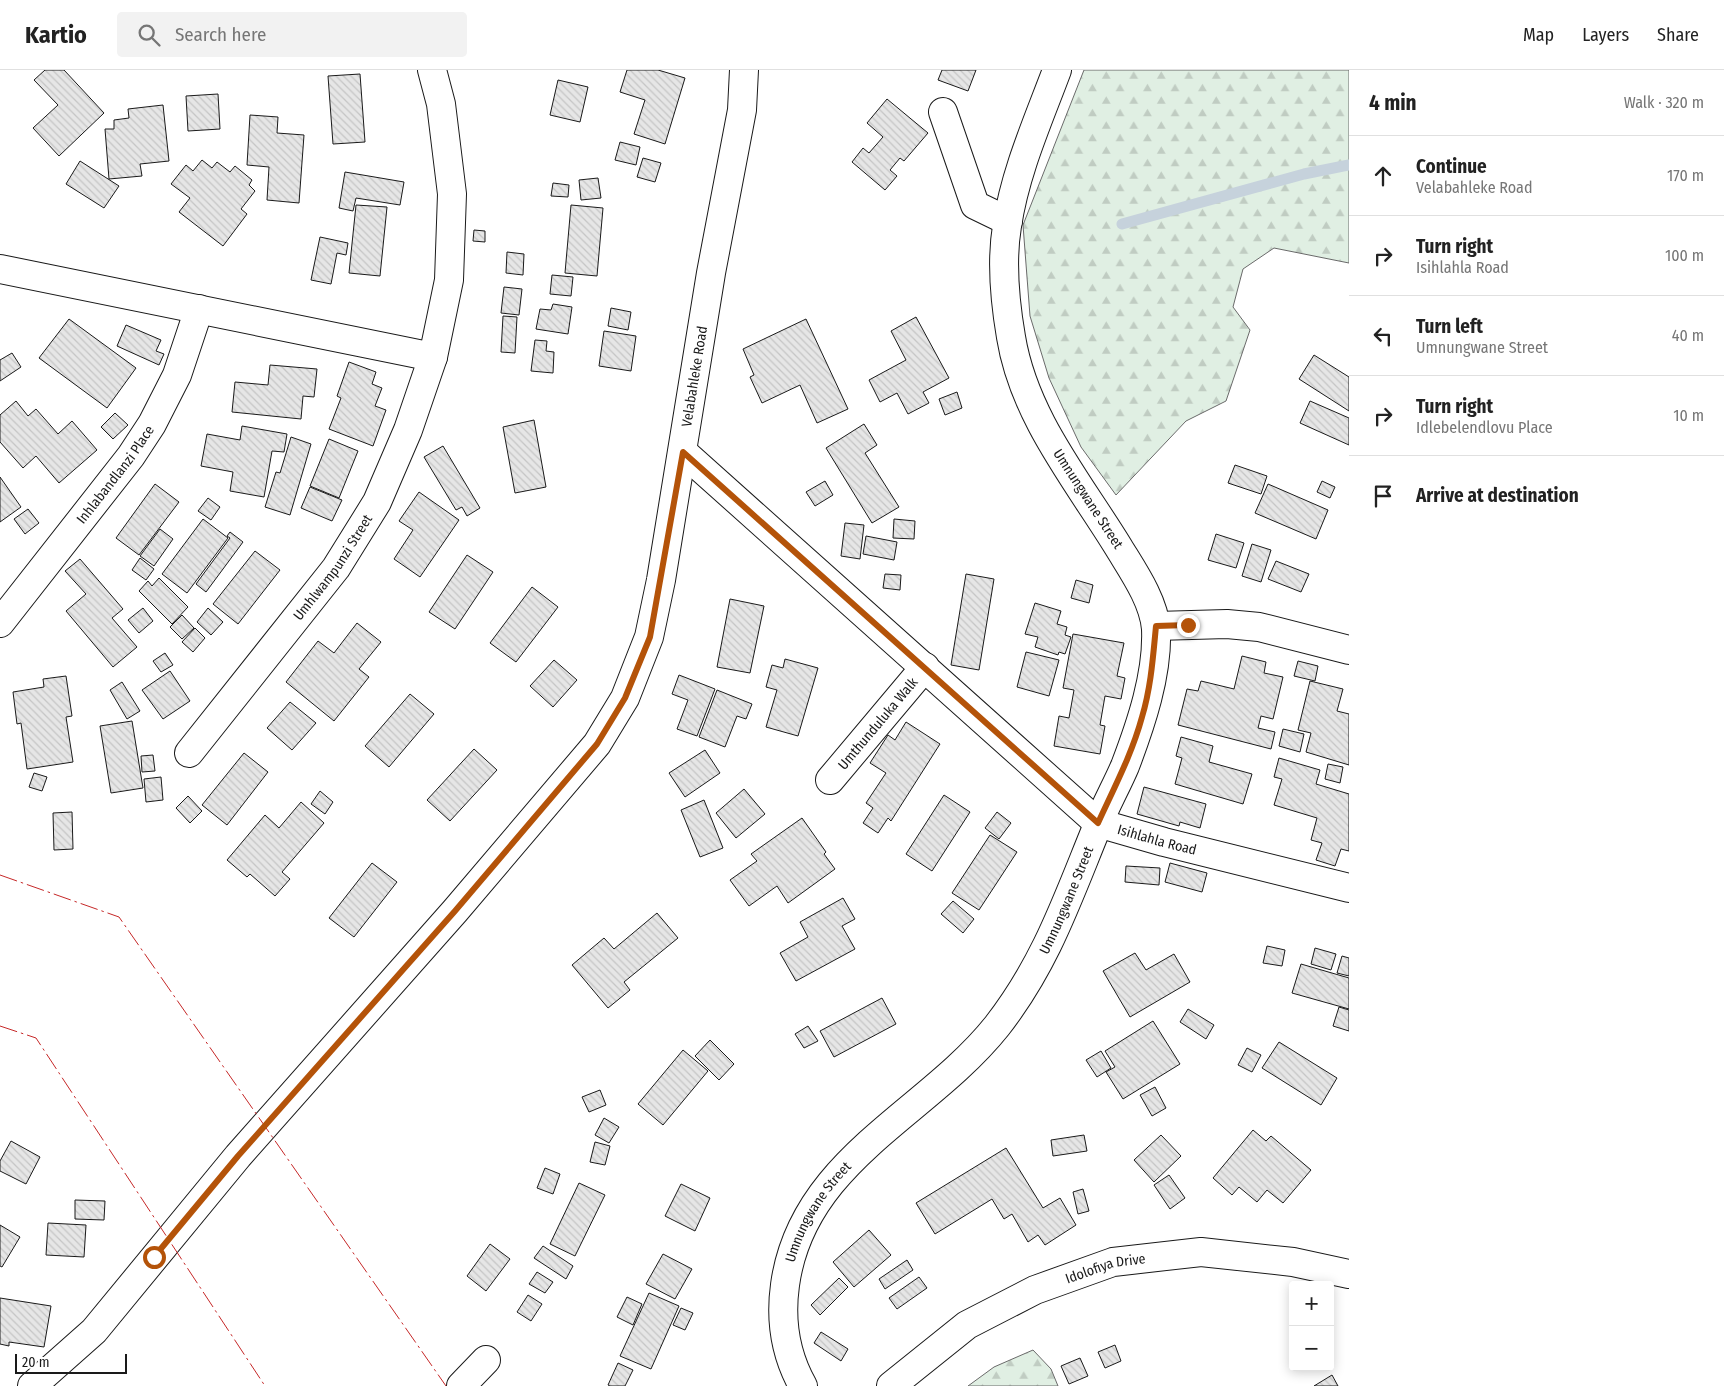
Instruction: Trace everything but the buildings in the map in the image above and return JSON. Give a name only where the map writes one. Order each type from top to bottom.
[{"type":"street","name":"Umhlwampunzi Street","points":[[189,753],[336,568],[372,511],[408,430],[433,357],[450,280],[452,194],[442,104],[432,70]]},
{"type":"street","name":"Velabahleke Road","points":[[32,1386],[94,1331],[238,1156],[455,911],[597,744],[625,698],[650,637],[683,452],[711,273],[742,110],[744,70]]},
{"type":"street","name":"Umnungwane Street","points":[[803,1386],[785,1342],[783,1305],[788,1267],[805,1220],[826,1186],[870,1142],[956,1068],[995,1028],[1032,976],[1067,904],[1098,823],[1124,768],[1142,717],[1152,669],[1156,626],[1146,597],[1125,558],[1050,440],[1025,392],[1011,339],[1005,283],[1008,220],[1022,162],[1057,70]]},
{"type":"street","points":[[943,112],[974,205],[1008,220]]},
{"type":"street","points":[[0,270],[433,357]]},
{"type":"street","name":"Inhlabandlanzi Place","points":[[0,623],[131,456],[147,432],[177,375],[199,310]]},
{"type":"street","name":"Isihlahla Road","points":[[683,452],[1098,823],[1164,842],[1349,888]]},
{"type":"street","points":[[1156,626],[1227,624],[1259,627],[1349,650]]},
{"type":"street","name":"Umthunduluka Walk","points":[[830,780],[925,667]]},
{"type":"street","name":"Idolofiya Drive","points":[[891,1386],[966,1325],[1034,1290],[1113,1262],[1201,1252],[1294,1262],[1349,1274]]},
{"type":"street","points":[[461,1386],[486,1360]]},
{"type":"green space","points":[[1084,70],[1349,70],[1349,263],[1274,248],[1243,269],[1233,307],[1250,330],[1226,401],[1186,421],[1116,495],[1081,447],[1049,378],[1030,316],[1023,225]]},
{"type":"green space","points":[[1033,1350],[1051,1369],[1058,1386],[968,1386],[994,1367]]},
{"type":"waterway","points":[[1122,224],[1304,174],[1349,165]]},
{"type":"power","points":[[0,875],[119,917],[446,1386]]},
{"type":"power","points":[[0,1026],[36,1038],[265,1386]]},
{"type":"route","points":[[154,1257],[238,1156],[455,911],[597,744],[625,698],[650,637],[662,580],[683,452],[1098,823],[1124,768],[1142,717],[1152,669],[1156,626],[1188,625]]}]
